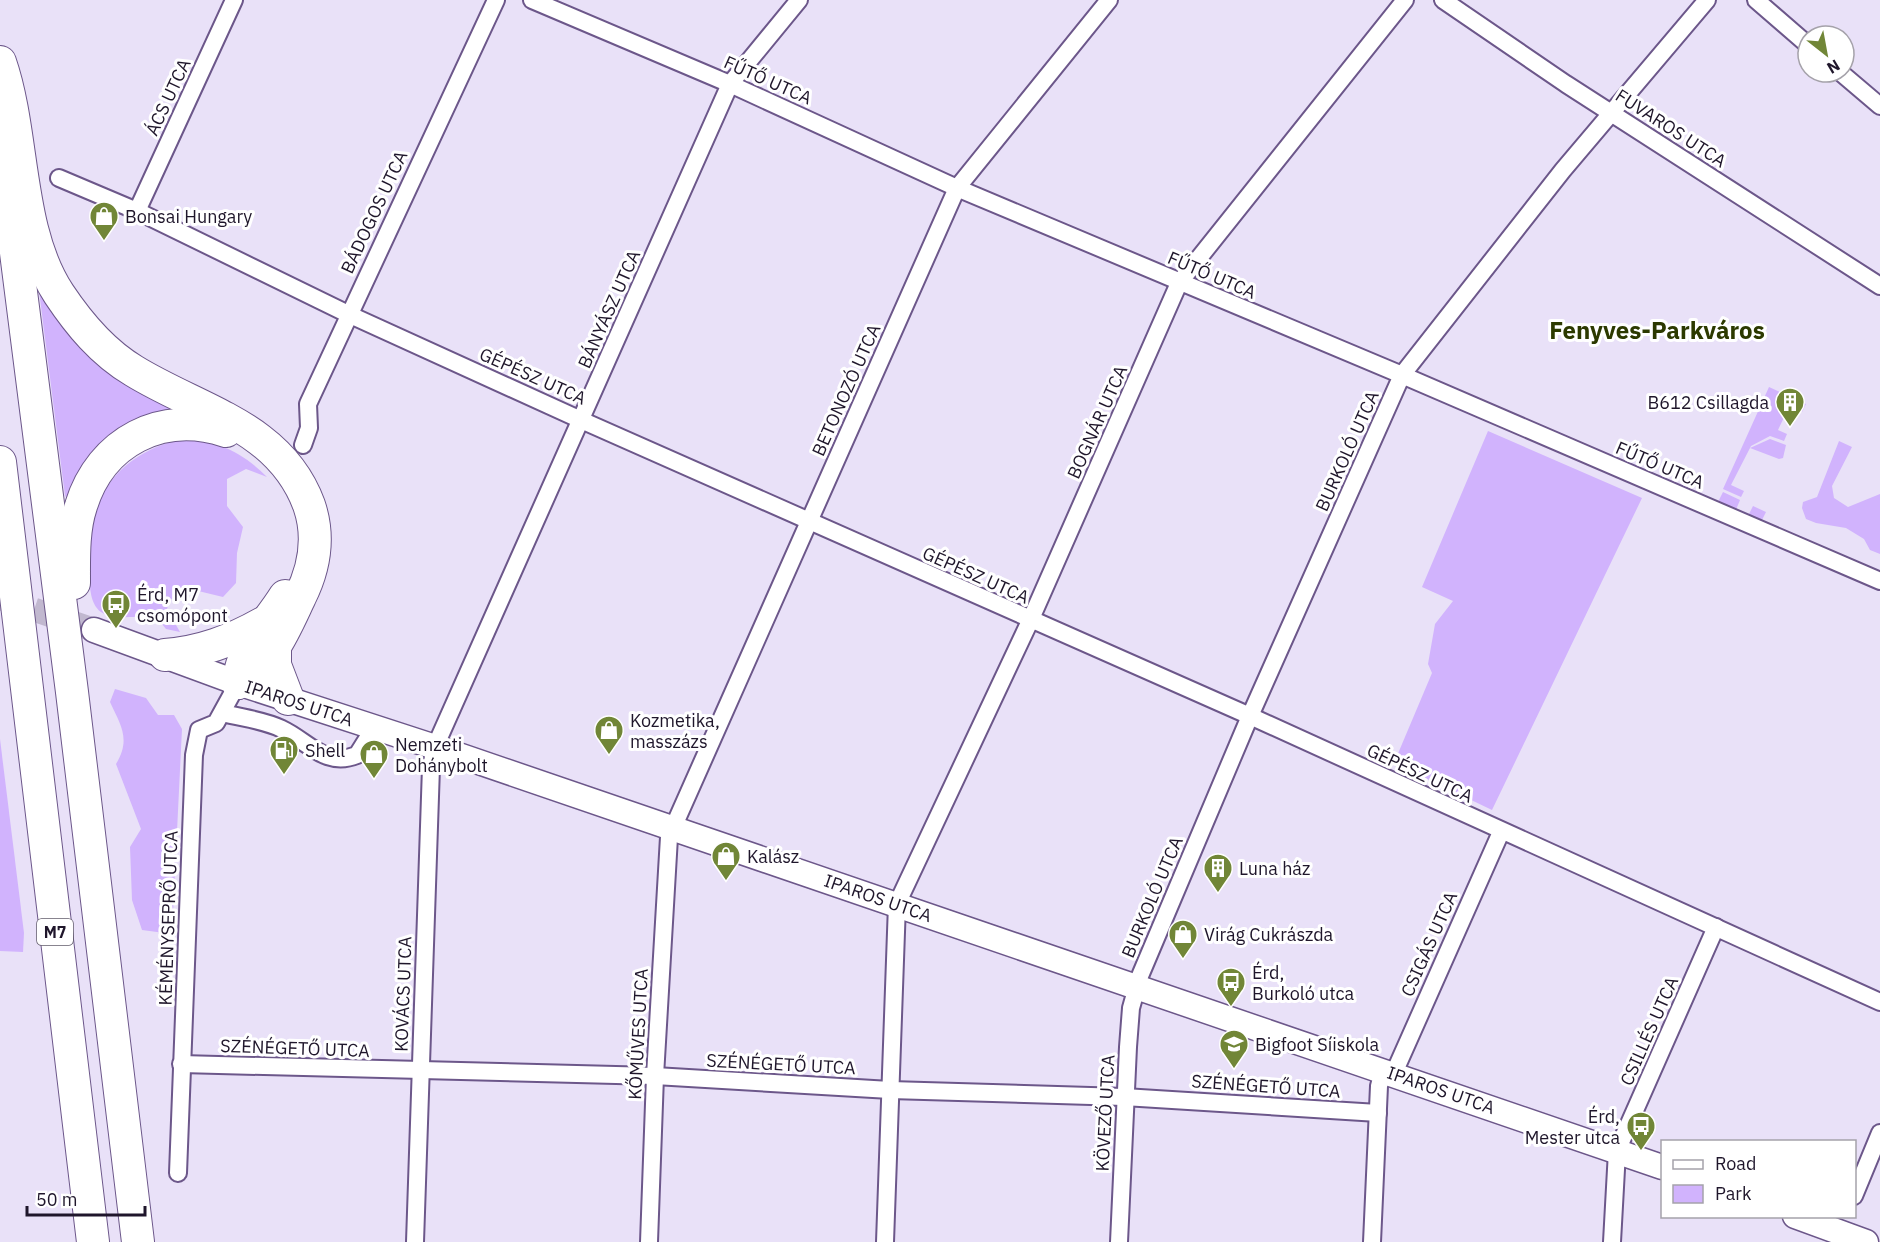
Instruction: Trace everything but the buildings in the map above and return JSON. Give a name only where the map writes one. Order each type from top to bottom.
[{"type":"highway","points":[[0,62],[11,93],[29,212],[42,258],[57,291],[84,329],[107,352],[133,371],[247,431],[272,448],[291,469],[302,489],[314,526],[315,555],[309,579],[271,634],[246,650],[238,683]]},
{"type":"highway","name":"M7","points":[[0,127],[72,692],[138,1242]]},
{"type":"highway","points":[[72,692],[74,557],[81,504],[106,459],[124,443],[143,432],[185,423],[207,425],[246,443],[280,473],[297,508],[301,550],[292,583],[271,634],[275,665],[288,699]]},
{"type":"highway","name":"M7","points":[[0,462],[93,1242]]},
{"type":"highway","points":[[0,555],[20,621]]},
{"type":"highway","points":[[165,655],[192,652],[271,634]]},
{"type":"street","name":"ÁCS UTCA","points":[[137,211],[234,0]]},
{"type":"street","name":"BÁDOGOS UTCA","points":[[303,446],[309,428],[308,404],[496,0]]},
{"type":"street","name":"FŰTŐ UTCA","points":[[532,0],[730,84],[957,188],[1402,375],[1880,581]]},
{"type":"street","name":"BÁNYÁSZ UTCA","points":[[435,747],[730,84],[799,0]]},
{"type":"street","name":"BETONOZÓ UTCA","points":[[672,829],[957,188],[1109,0]]},
{"type":"street","name":"BOGNÁR UTCA","points":[[897,904],[1030,621],[1179,283],[1406,0]]},
{"type":"street","name":"FUVAROS UTCA","points":[[1443,0],[1880,286]]},
{"type":"street","name":"BURKOLÓ UTCA","points":[[1137,987],[1250,716],[1402,375],[1563,170],[1707,0]]},
{"type":"street","points":[[1756,0],[1796,35]]},
{"type":"street","points":[[1854,84],[1880,106]]},
{"type":"street","name":"GÉPÉSZ UTCA","points":[[59,178],[137,211],[348,314],[581,420],[1030,621],[1250,716],[1501,832],[1880,1002]]},
{"type":"street","name":"IPAROS UTCA","points":[[94,630],[238,683],[435,747],[897,904],[1661,1167]]},
{"type":"street","name":"KÉMÉNYSEPRŐ UTCA","points":[[178,1173],[194,755],[199,730],[216,723],[238,683]]},
{"type":"street","points":[[223,713],[281,728],[320,755],[339,760],[357,755],[374,728]]},
{"type":"street","name":"KOVÁCS UTCA","points":[[415,1242],[431,767],[435,747]]},
{"type":"street","name":"KŐMŰVES UTCA","points":[[649,1242],[667,846],[672,829]]},
{"type":"street","name":"CSIGÁS UTCA","points":[[1372,1242],[1379,1086],[1388,1072],[1501,832]]},
{"type":"street","points":[[885,1242],[897,904]]},
{"type":"street","name":"CSILLÉS UTCA","points":[[1617,1150],[1716,927]]},
{"type":"street","name":"KÖVEZŐ UTCA","points":[[1119,1242],[1124,1097],[1131,1008],[1137,987]]},
{"type":"street","name":"SZÉNÉGETŐ UTCA","points":[[181,1064],[419,1072],[655,1076],[890,1090],[1124,1097],[1378,1113]]},
{"type":"street","points":[[1856,1191],[1880,1133]]},
{"type":"street","points":[[1612,1242],[1617,1150]]},
{"type":"street","points":[[1802,1218],[1842,1230],[1866,1242]]},
{"type":"green space","points":[[38,283],[179,405],[69,500],[65,496]]},
{"type":"green space","points":[[1769,387],[1806,404],[1802,412],[1797,410],[1795,414],[1787,411],[1778,430],[1787,434],[1784,441],[1770,436],[1751,446],[1731,485],[1744,491],[1741,497],[1723,489]]},
{"type":"green space","points":[[1488,431],[1642,498],[1492,810],[1394,763],[1432,673],[1428,664],[1435,624],[1453,601],[1422,587]]},
{"type":"green space","points":[[1770,439],[1786,445],[1783,458],[1779,459],[1750,448]]},
{"type":"green space","points":[[178,440],[192,440],[227,448],[247,460],[267,477],[246,469],[227,479],[227,506],[243,527],[237,553],[236,583],[223,597],[190,589],[170,600],[167,609],[180,632],[166,629],[152,619],[109,616],[101,612],[97,609],[91,595],[89,574],[91,527],[97,506],[106,488],[119,472],[135,459],[155,448]]},
{"type":"green space","points":[[1839,441],[1852,447],[1832,486],[1834,498],[1848,507],[1880,494],[1880,554],[1870,550],[1864,539],[1846,528],[1806,519],[1802,508],[1803,502],[1817,497]]},
{"type":"green space","points":[[1723,492],[1740,500],[1735,512],[1717,504]]},
{"type":"green space","points":[[1753,506],[1766,512],[1760,524],[1747,518]]},
{"type":"green space","points":[[115,689],[146,698],[158,715],[174,715],[182,729],[172,934],[142,930],[132,900],[130,847],[141,829],[116,764],[124,740],[121,726],[110,702]]},
{"type":"green space","points":[[0,739],[24,933],[23,952],[0,951]]},
{"type":"tunnel","points":[[0,598],[94,630]]},
{"type":"place","name":"Bonsai Hungary","points":[[104,242]]},
{"type":"place","name":"B612 Csillagda","points":[[1790,428]]},
{"type":"place","name":"Érd, M7 csomópont","points":[[116,630]]},
{"type":"place","name":"Kozmetika, masszázs","points":[[609,756]]},
{"type":"place","name":"Shell","points":[[284,776]]},
{"type":"place","name":"Nemzeti Dohánybolt","points":[[374,780]]},
{"type":"place","name":"Kalász","points":[[726,882]]},
{"type":"place","name":"Luna ház","points":[[1218,894]]},
{"type":"place","name":"Virág Cukrászda","points":[[1183,960]]},
{"type":"place","name":"Érd, Burkoló utca","points":[[1231,1008]]},
{"type":"place","name":"Bigfoot Síiskola","points":[[1234,1070]]},
{"type":"place","name":"Érd, Mester utca","points":[[1641,1152]]},
{"type":"district","name":"Fenyves-Parkváros","points":[[1657,330]]}]
